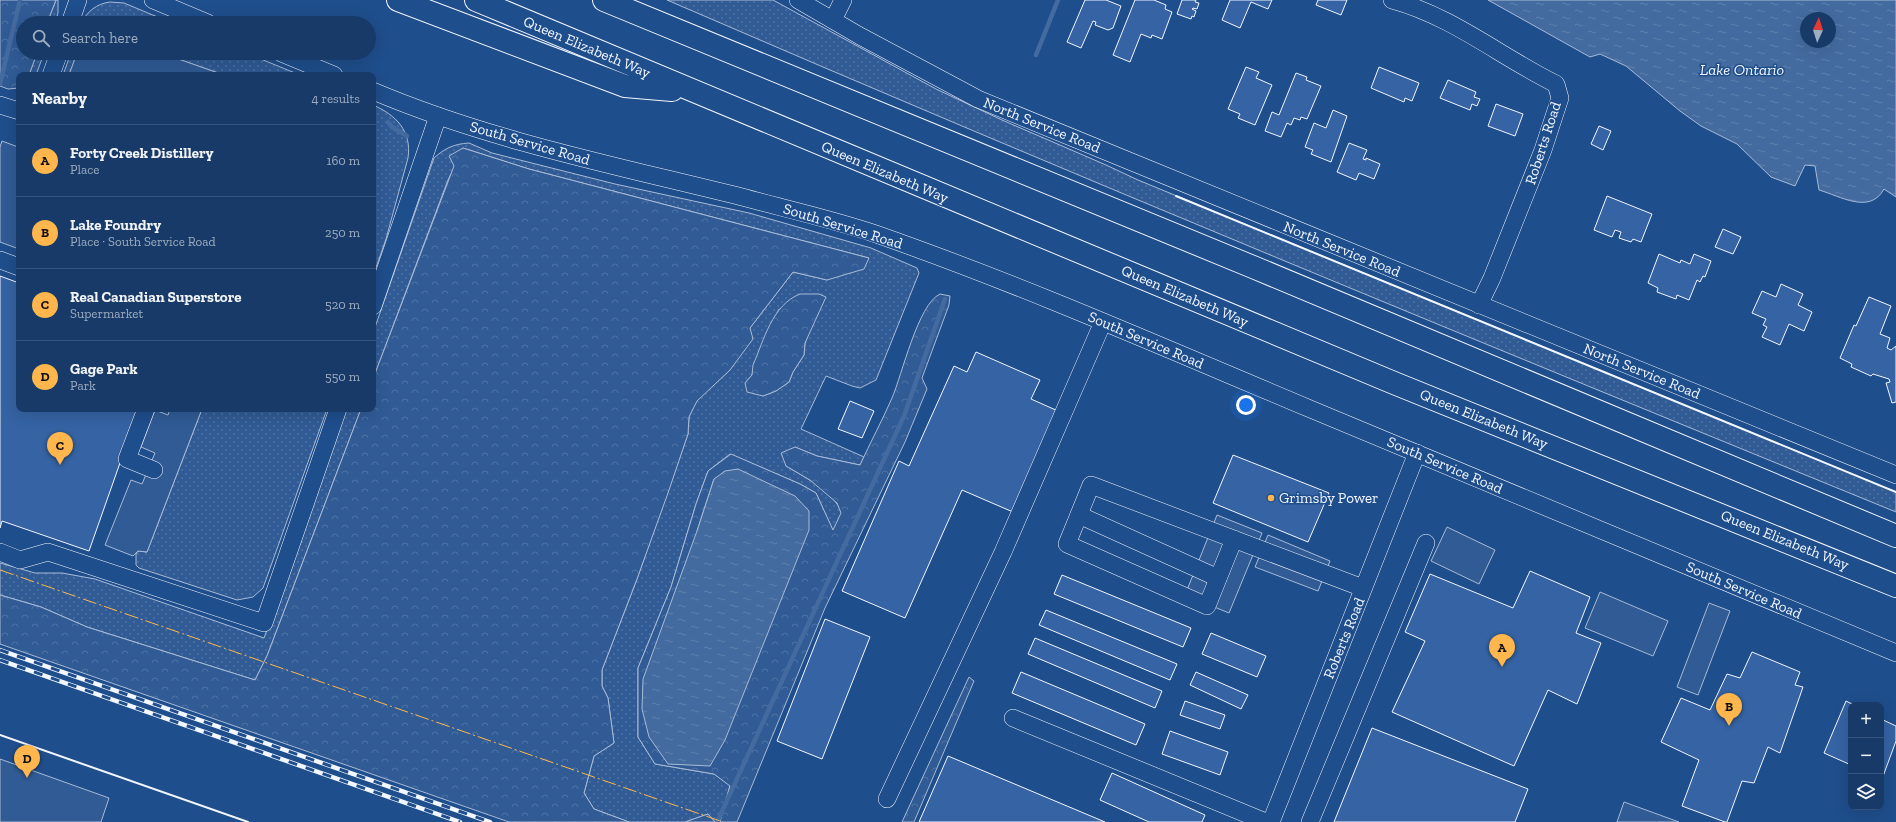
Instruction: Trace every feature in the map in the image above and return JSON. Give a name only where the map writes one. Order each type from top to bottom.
[{"type":"highway","points":[[398,0],[625,86],[693,92]]},
{"type":"highway","name":"Queen Elizabeth Way","points":[[476,0],[693,92],[1394,383],[1896,586]]},
{"type":"highway","points":[[604,0],[1253,267],[1896,536]]},
{"type":"street","points":[[72,16],[78,0]]},
{"type":"street","points":[[153,0],[191,16]]},
{"type":"street","name":"North Service Road","points":[[798,0],[978,99],[1896,475]]},
{"type":"street","points":[[832,20],[843,0]]},
{"type":"street","name":"Roberts Road","points":[[1392,0],[1404,3],[1466,32],[1538,75],[1556,84],[1560,98],[1544,150],[1492,278],[1479,305]]},
{"type":"street","points":[[52,72],[56,60]]},
{"type":"street","points":[[298,60],[327,72]]},
{"type":"street","name":"South Service Road","points":[[376,92],[438,116],[556,151],[786,208],[871,232],[966,267],[1103,322],[1896,653]]},
{"type":"street","points":[[0,105],[16,110]]},
{"type":"street","points":[[376,297],[438,116]]},
{"type":"street","points":[[0,260],[16,265]]},
{"type":"street","points":[[887,799],[1002,552],[1103,322]]},
{"type":"street","points":[[145,412],[127,459],[154,470]]},
{"type":"street","points":[[0,552],[20,560],[48,552],[264,623],[337,412]]},
{"type":"street","name":"Roberts Road","points":[[1271,822],[1417,453]]},
{"type":"street","points":[[1234,539],[1206,606],[1067,544],[1091,485],[1234,539],[1363,588]]},
{"type":"street","points":[[1079,515],[1218,578]]},
{"type":"street","points":[[1310,822],[1426,543]]},
{"type":"street","points":[[1013,718],[1266,822]]},
{"type":"green space","points":[[0,0],[56,0],[50,16],[16,16],[16,60],[34,60],[30,72],[16,72],[16,88],[8,89],[0,86]]},
{"type":"green space","points":[[56,0],[58,0],[57,16],[50,16]]},
{"type":"green space","points":[[667,0],[773,0],[936,89],[1138,180],[1896,492],[1896,512],[1126,195]]},
{"type":"green space","points":[[110,2],[124,3],[155,16],[86,16],[101,4]]},
{"type":"green space","points":[[34,60],[41,60],[37,72],[30,72]]},
{"type":"green space","points":[[68,60],[74,60],[70,72],[64,72]]},
{"type":"green space","points":[[181,60],[263,60],[293,72],[215,72]]},
{"type":"green space","points":[[376,106],[389,114],[401,125],[405,132],[409,148],[408,158],[386,239],[376,267]]},
{"type":"green space","points":[[469,143],[492,153],[615,184],[749,213],[871,248],[917,268],[919,273],[876,380],[860,388],[826,376],[801,429],[864,457],[860,465],[817,456],[795,447],[786,466],[810,480],[826,492],[838,505],[842,513],[833,531],[816,493],[800,484],[730,454],[708,471],[696,504],[671,587],[638,668],[638,737],[655,764],[714,774],[730,785],[720,822],[715,822],[708,814],[685,822],[629,822],[594,809],[584,793],[594,756],[614,743],[608,698],[602,686],[602,670],[637,579],[688,434],[689,417],[696,401],[730,370],[750,328],[793,272],[827,280],[869,258],[529,169],[463,148],[448,180],[376,371],[376,324],[434,158],[450,147]],"holes":[[[779,309],[810,330],[805,343],[804,355],[793,372],[789,382],[776,391],[763,396],[745,383],[752,375],[766,335]]]},
{"type":"green space","points":[[463,148],[529,169],[869,258],[864,269],[827,280],[793,272],[750,328],[753,339],[730,370],[697,401],[689,417],[688,434],[668,493],[602,670],[602,686],[608,698],[614,743],[594,756],[584,793],[594,809],[629,822],[509,822],[0,644],[0,595],[41,607],[87,627],[255,680],[267,656],[360,412],[376,412],[376,371],[454,166],[449,156]]},
{"type":"green space","points":[[800,294],[819,294],[826,297],[805,343],[804,355],[793,372],[789,382],[776,391],[763,396],[747,392],[745,383],[752,375],[753,365],[770,324],[782,306],[790,299]]},
{"type":"green space","points":[[940,294],[950,296],[949,305],[922,378],[927,389],[905,442],[825,608],[737,822],[720,822],[730,786],[714,774],[655,764],[638,737],[638,668],[671,587],[696,504],[708,471],[731,454],[800,484],[816,493],[833,530],[841,513],[837,503],[810,480],[786,466],[781,453],[795,447],[817,456],[860,465],[892,398],[918,325],[932,300]],"holes":[[[738,469],[697,531],[714,479]]]},
{"type":"green space","points":[[201,412],[326,412],[263,588],[253,597],[237,600],[139,568],[136,565],[136,554],[138,551],[147,552]]},
{"type":"green space","points":[[345,412],[360,412],[267,656],[255,680],[87,627],[41,607],[0,595],[0,563],[35,573],[62,573],[95,579],[264,638]]},
{"type":"green space","points":[[969,677],[974,681],[914,822],[902,822]]},
{"type":"green space","points":[[708,814],[715,822],[685,822]]},
{"type":"shaded area","points":[[74,60],[181,60],[215,72],[70,72]]},
{"type":"shaded area","points":[[2,141],[16,146],[16,248],[0,242],[0,147]]},
{"type":"shaded area","points":[[154,412],[160,412],[168,415],[169,412],[201,412],[147,552],[138,551],[133,556],[105,545],[131,480],[142,484],[155,453],[141,447]]},
{"type":"shaded area","points":[[1217,515],[1262,533],[1229,613],[1185,595]]},
{"type":"shaded area","points":[[1447,527],[1495,550],[1479,584],[1431,561]]},
{"type":"shaded area","points":[[1268,535],[1330,561],[1318,591],[1255,567]]},
{"type":"shaded area","points":[[1600,592],[1668,621],[1653,656],[1585,628]]},
{"type":"shaded area","points":[[1709,603],[1730,611],[1698,695],[1677,687]]},
{"type":"shaded area","points":[[0,759],[109,798],[101,822],[0,822]]},
{"type":"shaded area","points":[[1624,802],[1679,822],[1617,822]]},
{"type":"water","name":"Lake Ontario","points":[[1488,0],[1896,0],[1896,197],[1884,189],[1878,197],[1871,201],[1854,202],[1819,190],[1815,166],[1805,165],[1795,186],[1771,177],[1737,144],[1701,126],[1680,111],[1626,66],[1600,54],[1590,57]]},
{"type":"water","points":[[738,469],[795,496],[809,511],[809,530],[725,740],[710,766],[668,764],[649,737],[642,709],[643,679],[697,531],[714,479],[725,471]]},
{"type":"building","points":[[1085,0],[1106,0],[1121,6],[1113,28],[1108,30],[1095,25],[1096,22],[1093,21],[1081,48],[1067,42]]},
{"type":"building","points":[[1135,0],[1154,0],[1166,5],[1165,9],[1172,12],[1162,39],[1152,35],[1151,38],[1141,34],[1130,62],[1113,55]]},
{"type":"building","points":[[1182,0],[1196,0],[1195,2],[1199,3],[1197,9],[1192,9],[1196,11],[1194,17],[1192,16],[1191,19],[1177,14]]},
{"type":"building","points":[[1230,0],[1272,0],[1268,9],[1251,2],[1240,28],[1222,20]]},
{"type":"building","points":[[1318,0],[1347,0],[1341,15],[1316,5]]},
{"type":"building","points":[[1246,67],[1259,72],[1256,78],[1272,85],[1255,125],[1238,118],[1240,114],[1228,109]]},
{"type":"building","points":[[1379,67],[1419,83],[1412,101],[1405,98],[1404,102],[1371,88]]},
{"type":"building","points":[[1296,73],[1307,77],[1306,80],[1321,86],[1307,119],[1301,117],[1300,120],[1294,118],[1291,125],[1287,123],[1281,137],[1265,131],[1272,112],[1279,115]]},
{"type":"building","points":[[1448,80],[1476,92],[1474,97],[1480,99],[1477,106],[1472,104],[1470,110],[1440,98]]},
{"type":"building","points":[[1496,104],[1523,114],[1515,136],[1488,126]]},
{"type":"building","points":[[1333,110],[1347,116],[1331,162],[1311,154],[1313,150],[1305,147],[1314,123],[1326,128]]},
{"type":"building","points":[[1599,126],[1611,131],[1603,150],[1591,144]]},
{"type":"building","points":[[1349,143],[1367,150],[1363,159],[1366,160],[1366,158],[1380,164],[1374,179],[1359,173],[1356,180],[1337,172]]},
{"type":"building","points":[[1607,196],[1652,214],[1641,242],[1633,239],[1631,242],[1619,238],[1621,232],[1615,230],[1612,237],[1594,230]]},
{"type":"building","points":[[1723,229],[1741,237],[1733,254],[1715,247]]},
{"type":"building","points":[[1659,254],[1680,263],[1681,260],[1690,264],[1694,254],[1711,261],[1705,277],[1703,276],[1700,282],[1697,280],[1689,300],[1677,295],[1676,299],[1657,292],[1658,288],[1648,283]]},
{"type":"building","points":[[0,276],[16,282],[16,412],[138,412],[89,551],[2,521],[0,528]]},
{"type":"building","points":[[1781,284],[1803,294],[1798,305],[1812,312],[1804,331],[1789,324],[1780,345],[1762,337],[1767,327],[1763,325],[1766,319],[1752,313],[1762,291],[1776,297]]},
{"type":"building","points":[[1869,297],[1891,306],[1880,334],[1890,338],[1887,348],[1891,350],[1896,346],[1896,402],[1892,403],[1886,383],[1890,382],[1889,379],[1873,374],[1871,376],[1851,367],[1852,364],[1840,358],[1854,325],[1856,326]]},
{"type":"building","points":[[976,352],[1040,380],[1031,399],[1058,411],[1013,512],[962,490],[905,618],[842,591],[899,461],[909,466],[954,366],[967,372]]},
{"type":"building","points":[[850,401],[874,411],[862,438],[838,429]]},
{"type":"building","name":"Grimsby Power","points":[[1233,455],[1329,493],[1308,542],[1213,503]]},
{"type":"building","points":[[1530,571],[1590,597],[1576,633],[1601,643],[1577,704],[1548,690],[1514,766],[1392,712],[1425,641],[1405,632],[1430,574],[1513,608]]},
{"type":"building","points":[[1062,575],[1191,628],[1183,647],[1054,594]]},
{"type":"building","points":[[1046,610],[1177,664],[1170,680],[1039,625]]},
{"type":"building","points":[[825,619],[870,637],[822,759],[777,741]]},
{"type":"building","points":[[1211,633],[1266,656],[1257,677],[1202,654]]},
{"type":"building","points":[[1035,638],[1162,691],[1155,708],[1028,654]]},
{"type":"building","points":[[1752,652],[1800,672],[1795,685],[1803,687],[1780,753],[1768,747],[1754,783],[1742,781],[1727,822],[1725,822],[1682,806],[1699,760],[1661,742],[1681,698],[1710,710],[1727,674],[1740,678]]},
{"type":"building","points":[[1021,672],[1145,724],[1136,745],[1012,693]]},
{"type":"building","points":[[1196,672],[1248,695],[1241,709],[1190,685]]},
{"type":"building","points":[[1185,701],[1225,715],[1220,729],[1180,715]]},
{"type":"building","points":[[1846,701],[1848,702],[1848,764],[1824,753]]},
{"type":"building","points":[[1884,720],[1896,726],[1896,741],[1884,774]]},
{"type":"building","points":[[1372,728],[1528,789],[1515,822],[1334,822]]},
{"type":"building","points":[[1170,731],[1228,752],[1220,775],[1162,754]]},
{"type":"building","points":[[948,756],[1105,822],[919,822]]},
{"type":"building","points":[[1112,773],[1205,815],[1202,822],[1149,822],[1100,800]]},
{"type":"waterway","points":[[16,16],[20,0]]},
{"type":"waterway","points":[[1036,55],[1058,0]]},
{"type":"waterway","points":[[0,84],[16,17]]},
{"type":"waterway","points":[[388,122],[392,127],[407,136]]},
{"type":"waterway","points":[[718,820],[904,416],[945,299]]},
{"type":"railway","points":[[0,650],[490,822]]},
{"type":"railway","points":[[0,660],[460,822]]},
{"type":"wall","points":[[1176,196],[1896,492]]},
{"type":"wall","points":[[0,735],[248,822]]},
{"type":"power","points":[[0,570],[723,822]]},
{"type":"place","name":"Real Canadian Superstore","points":[[60,465]]},
{"type":"place","name":"Grimsby Power","points":[[1271,498]]},
{"type":"place","name":"Forty Creek Distillery","points":[[1502,667]]},
{"type":"place","name":"Lake Foundry","points":[[1729,726]]},
{"type":"place","name":"Gage Park","points":[[27,778]]}]
